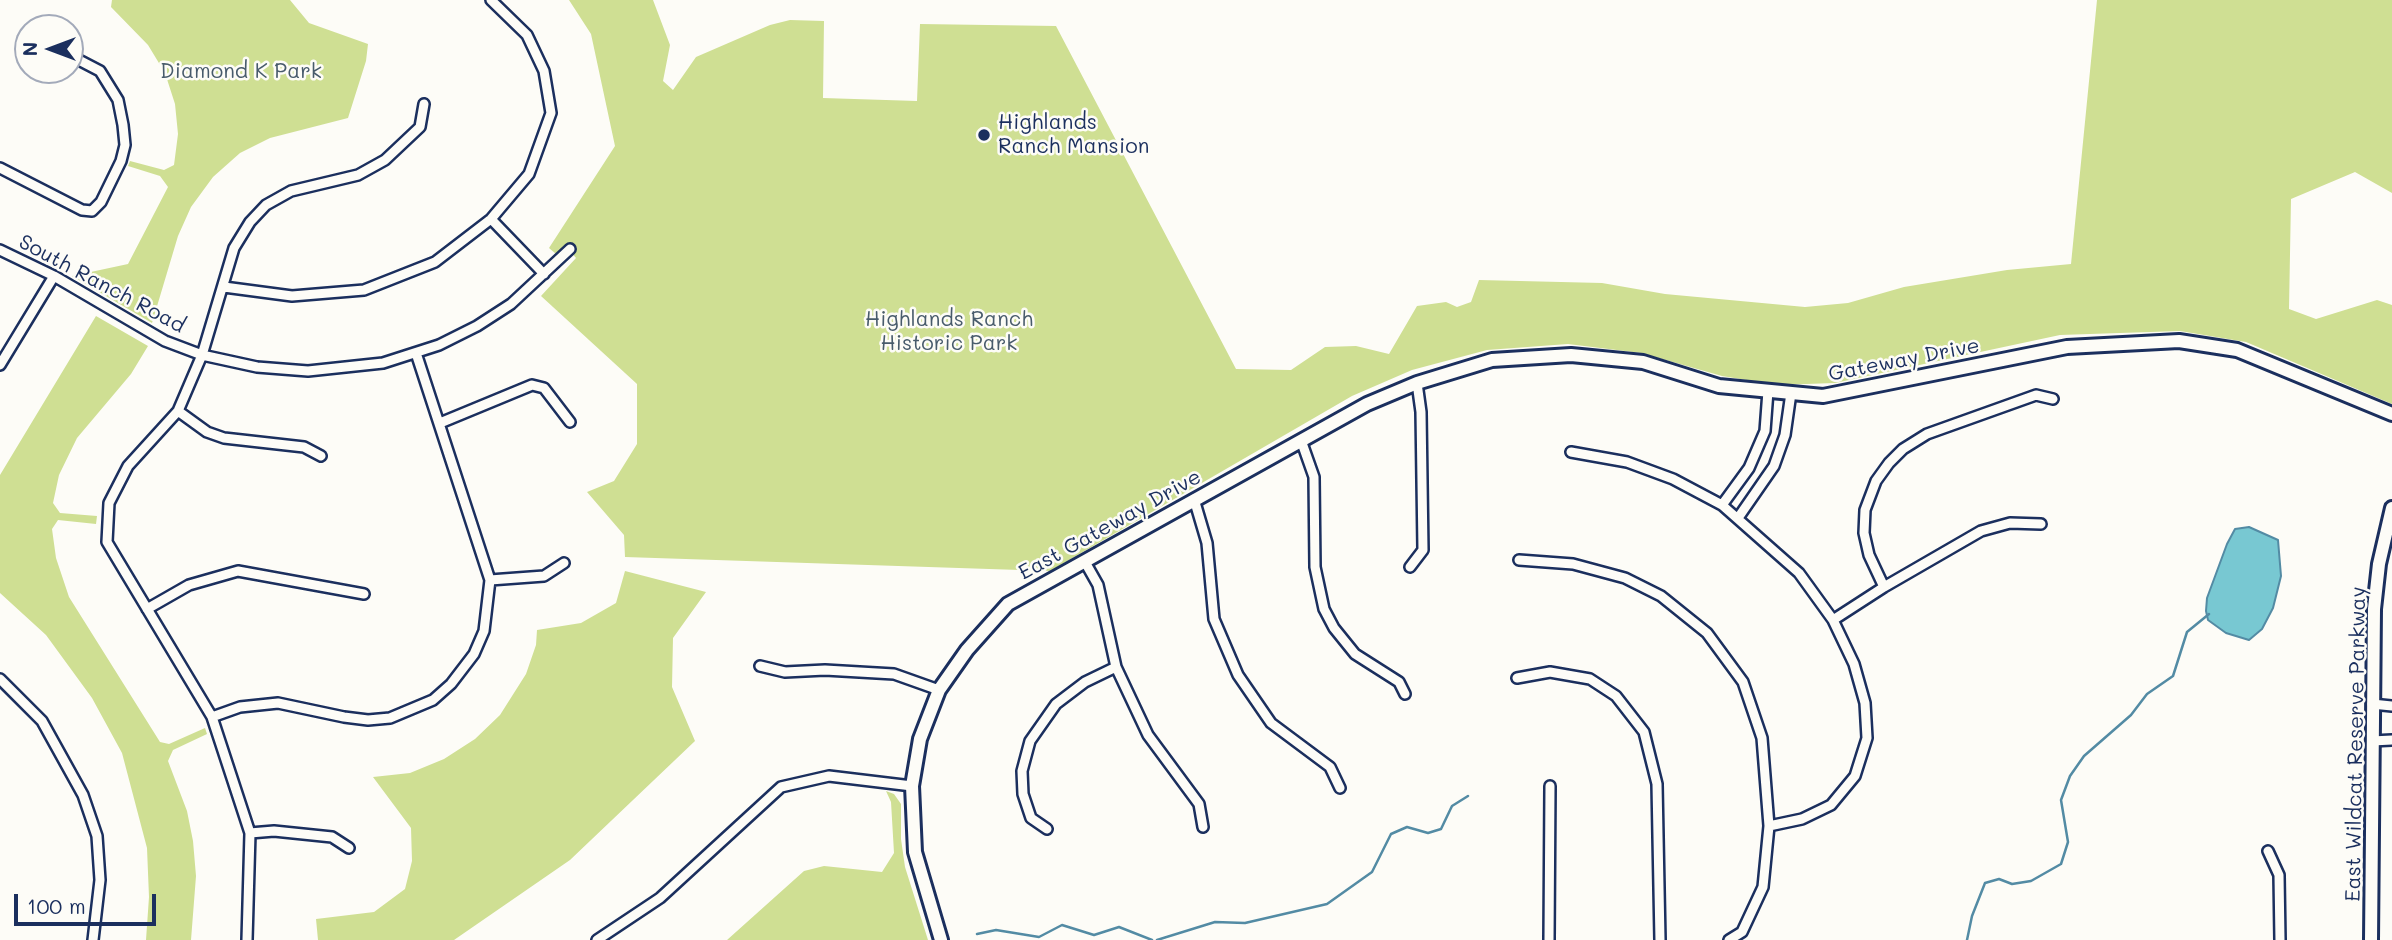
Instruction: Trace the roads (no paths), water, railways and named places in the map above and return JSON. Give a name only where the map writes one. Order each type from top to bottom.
[{"type":"street","points":[[224,286],[292,296],[365,290],[435,262],[491,219],[529,174],[551,113],[544,71],[527,35],[491,0]]},
{"type":"street","points":[[0,168],[82,210],[92,211],[101,202],[121,162],[125,145],[123,125],[118,100],[100,71],[84,63]]},
{"type":"street","points":[[247,940],[250,834],[212,717],[107,542],[106,520],[109,503],[128,466],[178,411],[202,355],[234,248],[250,222],[266,205],[291,191],[358,175],[385,160],[420,127],[424,104]]},
{"type":"street","points":[[491,219],[544,274]]},
{"type":"street","name":"South Ranch Road","points":[[0,250],[54,276],[165,341],[202,355],[257,367],[307,371],[365,366],[416,353],[477,326],[511,304],[570,249]]},
{"type":"street","points":[[0,365],[54,276]]},
{"type":"street","name":"Gateway Drive","points":[[1417,383],[1492,360],[1572,355],[1643,362],[1719,386],[1823,396],[2067,347],[2179,341],[2237,350],[2392,414]]},
{"type":"street","points":[[212,717],[240,707],[278,703],[368,720],[390,718],[433,700],[452,684],[474,654],[484,631],[490,580],[416,353]]},
{"type":"street","points":[[1410,567],[1423,550],[1421,412],[1417,383]]},
{"type":"street","name":"East Gateway Drive","points":[[912,786],[920,739],[939,690],[967,650],[1008,604],[1194,499],[1302,443],[1367,404],[1417,383]]},
{"type":"street","points":[[440,423],[532,385],[544,388],[570,422]]},
{"type":"street","points":[[1723,505],[1749,468],[1765,431],[1768,391]]},
{"type":"street","points":[[1738,518],[1774,466],[1785,435],[1791,393]]},
{"type":"street","points":[[1884,587],[1869,555],[1864,533],[1866,510],[1872,491],[1889,463],[1927,434],[2036,395],[2053,399]]},
{"type":"street","points":[[178,411],[206,432],[224,438],[304,447],[321,456]]},
{"type":"street","points":[[1302,443],[1314,477],[1315,567],[1324,609],[1334,628],[1355,654],[1399,682],[1405,695]]},
{"type":"street","points":[[1572,452],[1627,462],[1673,479],[1723,505],[1799,573],[1833,620],[1854,664],[1865,703],[1867,738],[1855,776],[1831,805],[1802,819],[1769,826]]},
{"type":"street","points":[[1194,499],[1207,543],[1214,619],[1238,675],[1271,723],[1329,767],[1340,788]]},
{"type":"street","name":"East Wildcat Reserve Parkway","points":[[2371,940],[2374,609],[2379,564],[2392,508]]},
{"type":"street","points":[[1833,620],[1884,587],[1982,531],[2010,523],[2041,524]]},
{"type":"street","points":[[1519,560],[1573,564],[1625,578],[1661,596],[1707,633],[1743,681],[1762,738],[1769,826],[1763,887],[1742,932],[1729,940]]},
{"type":"street","points":[[1085,562],[1098,585],[1116,667],[1147,735],[1199,804],[1203,827]]},
{"type":"street","points":[[490,580],[544,576],[564,563]]},
{"type":"street","points":[[147,609],[189,585],[238,571],[364,594]]},
{"type":"street","points":[[760,666],[785,672],[825,670],[894,674],[939,690]]},
{"type":"street","points":[[1047,829],[1031,818],[1023,794],[1022,771],[1030,741],[1056,704],[1085,682],[1116,667]]},
{"type":"street","points":[[1517,678],[1550,672],[1590,679],[1616,696],[1644,732],[1657,784],[1660,940]]},
{"type":"street","points":[[0,679],[42,721],[83,795],[97,836],[100,880],[93,940]]},
{"type":"street","points":[[2372,704],[2392,706]]},
{"type":"street","points":[[2372,741],[2392,740]]},
{"type":"street","points":[[597,940],[660,898],[781,787],[829,776],[912,786],[915,852],[941,940]]},
{"type":"street","points":[[1549,940],[1550,786]]},
{"type":"street","points":[[250,834],[274,831],[332,837],[349,848]]},
{"type":"street","points":[[2269,851],[2279,875],[2280,940]]},
{"type":"water","points":[[2249,527],[2278,540],[2281,576],[2273,608],[2262,629],[2249,640],[2226,633],[2208,620],[2206,611],[2207,598],[2227,544],[2235,529]]},
{"type":"waterway","points":[[1967,940],[1972,916],[1985,883],[1999,879],[2012,884],[2031,881],[2061,864],[2068,842],[2061,800],[2070,776],[2084,756],[2131,715],[2147,694],[2173,676],[2187,632],[2209,614]]},
{"type":"waterway","points":[[1157,940],[1215,922],[1245,923],[1327,904],[1372,872],[1391,834],[1407,827],[1428,833],[1441,829],[1452,806],[1468,796]]},
{"type":"waterway","points":[[977,934],[996,930],[1039,937],[1062,925],[1094,935],[1119,927],[1152,940]]},
{"type":"place","name":"Highlands Ranch Mansion","points":[[984,135]]},
{"type":"park label","name":"Diamond K Park","points":[[241,72]]},
{"type":"park label","name":"Highlands Ranch Historic Park","points":[[949,332]]}]
